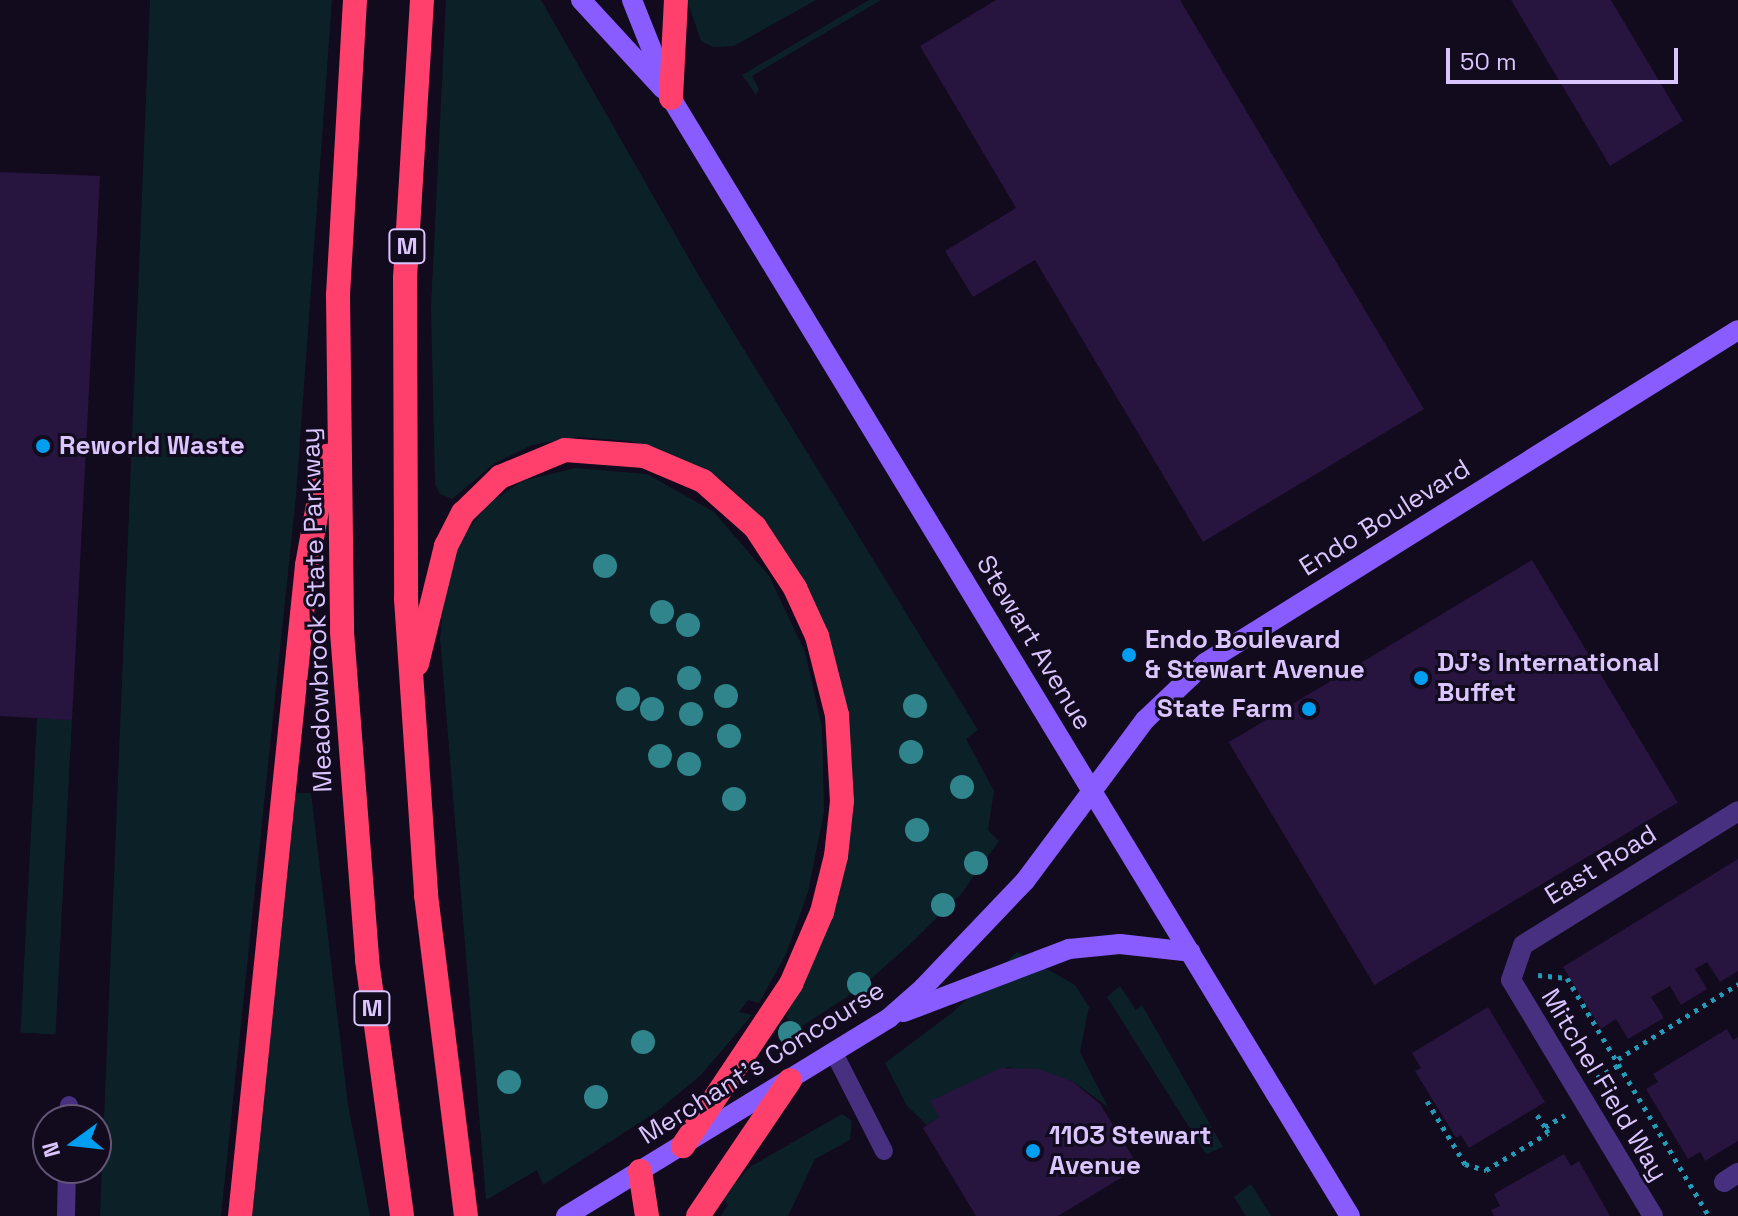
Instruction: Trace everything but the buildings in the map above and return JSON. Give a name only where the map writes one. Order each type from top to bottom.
[{"type":"highway","name":"Meadowbrook State Parkway","points":[[355,0],[336,403],[355,830],[402,1216]]},
{"type":"highway","name":"M","points":[[422,0],[403,377],[410,693],[434,972],[466,1216]]},
{"type":"highway","points":[[671,98],[676,0]]},
{"type":"highway","points":[[240,1216],[307,565],[336,403]]},
{"type":"highway","points":[[410,693],[442,559],[458,521],[493,481],[540,457],[604,449],[684,469],[738,509],[783,566],[817,636],[837,715],[842,786],[836,856],[817,926],[791,984],[683,1146]]},
{"type":"highway","points":[[698,1216],[790,1080]]},
{"type":"highway","points":[[640,1171],[647,1216]]},
{"type":"main road","name":"Stewart Avenue","points":[[581,0],[671,98]]},
{"type":"main road","name":"Stewart Avenue","points":[[632,0],[671,98],[1350,1216]]},
{"type":"main road","name":"Endo Boulevard","points":[[1091,787],[1145,720],[1205,663],[1738,330]]},
{"type":"main road","name":"Merchant's Concourse","points":[[566,1216],[889,1018],[1002,909],[1091,787]]},
{"type":"main road","points":[[889,1018],[1069,949],[1120,944],[1191,952]]},
{"type":"street","name":"East Road","points":[[1511,980],[1523,945],[1738,811]]},
{"type":"street","name":"Mitchel Field Way","points":[[1511,980],[1653,1216]]},
{"type":"lane","points":[[834,1053],[884,1151]]},
{"type":"lane","points":[[66,1216],[67,1184]]},
{"type":"path","points":[[1511,980],[1545,973],[1567,978],[1709,1216]]},
{"type":"path","points":[[1545,1127],[1581,1098],[1594,1080],[1619,1061],[1738,984]]},
{"type":"path","points":[[1427,1101],[1465,1164],[1486,1170],[1548,1133],[1537,1115]]},
{"type":"shaded area","points":[[150,0],[332,0],[296,496],[221,1216],[100,1216],[101,1184],[112,1184],[112,1104],[105,1104]]},
{"type":"shaded area","points":[[446,0],[541,0],[703,283],[978,730],[966,739],[994,791],[988,830],[999,841],[961,894],[908,946],[859,989],[787,1036],[793,1024],[786,1017],[838,902],[853,813],[839,669],[811,596],[770,528],[725,482],[669,455],[631,441],[578,437],[532,445],[495,463],[452,499],[440,494],[435,484],[431,307]]},
{"type":"shaded area","points":[[687,0],[816,0],[734,46],[713,47],[701,41]]},
{"type":"shaded area","points":[[869,0],[881,0],[752,76],[759,89],[756,95],[742,75]]},
{"type":"shaded area","points":[[575,468],[647,474],[714,512],[769,576],[805,652],[822,727],[824,812],[808,892],[786,954],[759,1003],[748,1000],[739,1012],[752,1015],[701,1075],[656,1112],[543,1185],[537,1170],[486,1200],[440,638],[445,595],[457,545],[487,505],[522,481]]},
{"type":"shaded area","points":[[37,718],[72,720],[55,1034],[21,1033]]},
{"type":"shaded area","points":[[296,793],[311,793],[348,1105],[370,1216],[252,1216]]},
{"type":"shaded area","points":[[1017,952],[1075,985],[1089,1007],[1080,1052],[1108,1107],[1072,1081],[1008,1067],[931,1101],[939,1117],[927,1125],[907,1106],[885,1063],[953,1012]]},
{"type":"shaded area","points":[[1120,986],[1136,1010],[1142,1005],[1223,1147],[1206,1154],[1107,997]]},
{"type":"shaded area","points":[[842,1114],[852,1121],[850,1140],[815,1159],[788,1216],[721,1216],[728,1205],[723,1198],[750,1167]]},
{"type":"shaded area","points":[[1251,1184],[1271,1216],[1246,1216],[1234,1197]]},
{"type":"place","name":"Reworld Waste","points":[[43,446]]},
{"type":"place","name":"Endo Boulevard & Stewart Avenue","points":[[1129,655]]},
{"type":"place","name":"DJ's International Buffet","points":[[1421,678]]},
{"type":"place","name":"State Farm","points":[[1309,709]]},
{"type":"place","name":"1103 Stewart Avenue","points":[[1033,1151]]}]
